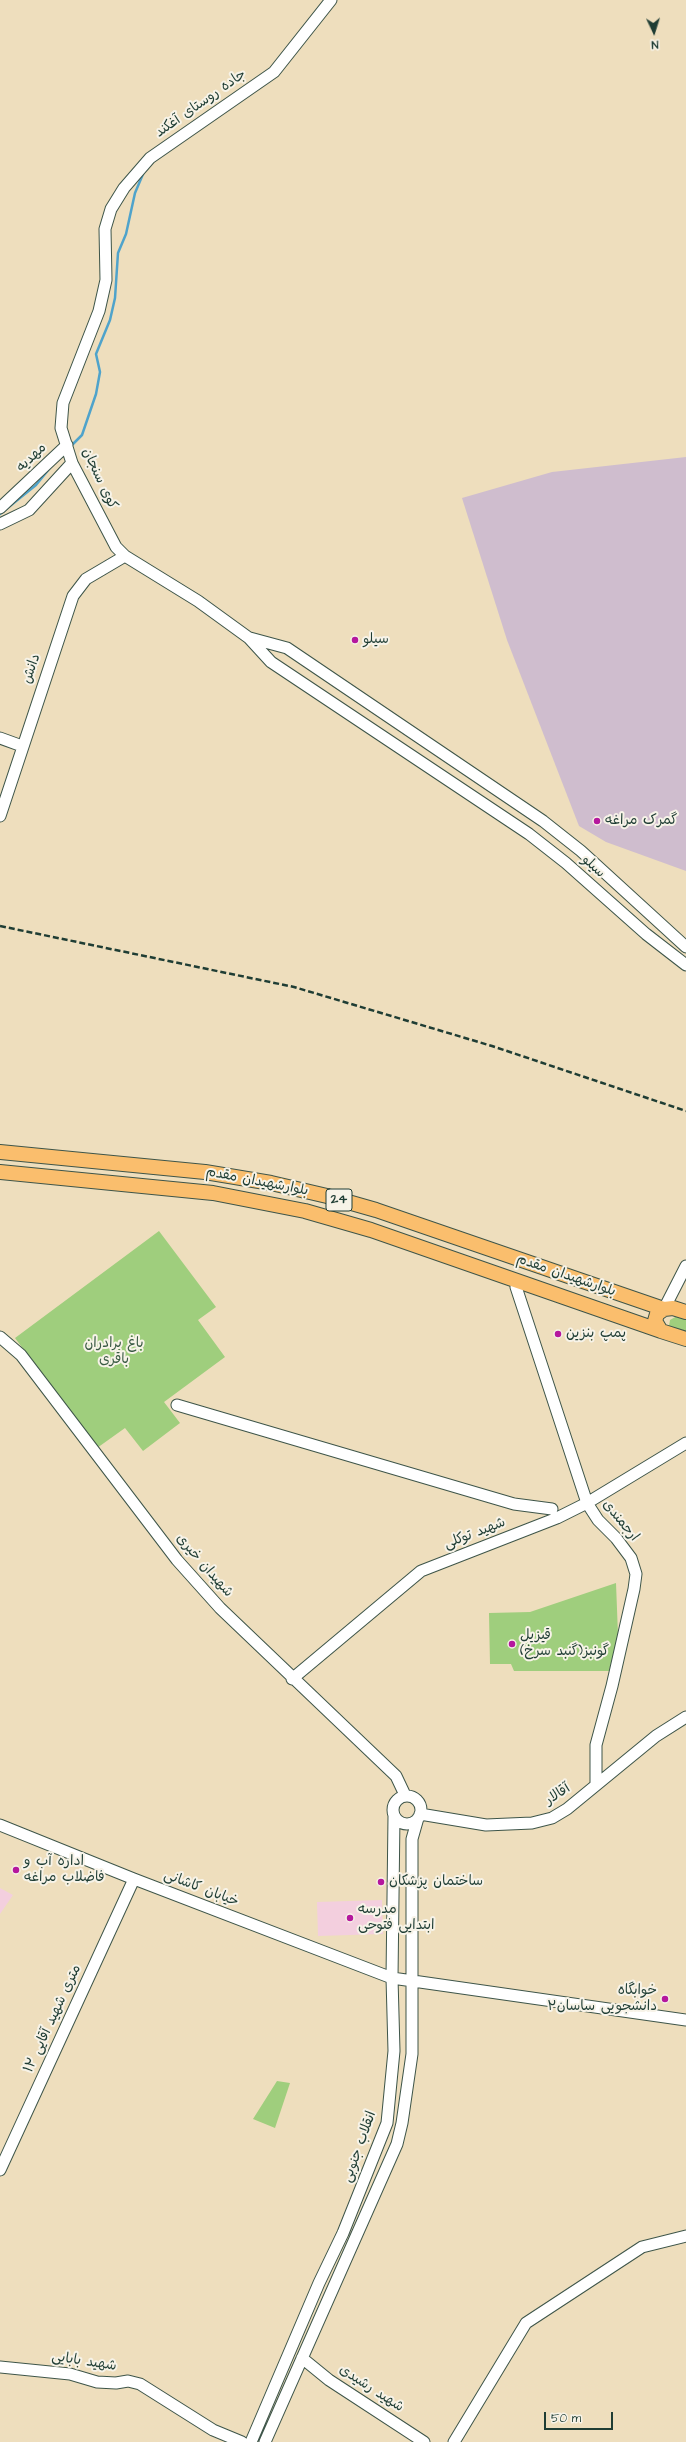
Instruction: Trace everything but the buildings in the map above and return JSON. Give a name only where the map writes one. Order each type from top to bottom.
[{"type":"main road","name":"بلوارشهیدان مقدم","points":[[0,1152],[205,1172],[271,1183],[327,1196],[376,1210],[664,1309]]},
{"type":"main road","name":"بلوارشهیدان مقدم","points":[[0,1172],[213,1193],[305,1211],[371,1230],[660,1331]]},
{"type":"main road","name":"24","points":[[664,1309],[673,1308],[686,1312]]},
{"type":"main road","points":[[660,1331],[656,1325],[656,1317],[664,1309]]},
{"type":"main road","name":"24","points":[[660,1331],[686,1339]]},
{"type":"street","name":"جاده روستای آغکند","points":[[105,242],[105,229],[111,209],[124,188],[150,158],[274,72],[331,0]]},
{"type":"street","name":"کوی سنجان","points":[[105,242],[106,280],[99,311],[63,403],[61,428],[72,463],[116,547],[125,556],[198,601],[249,638]]},
{"type":"street","name":"مهدیه","points":[[0,508],[67,447]]},
{"type":"street","points":[[0,524],[29,510],[72,463]]},
{"type":"street","name":"دانش","points":[[0,816],[73,596],[86,579],[125,556]]},
{"type":"street","name":"سیلو","points":[[249,638],[287,648],[543,821],[581,851],[686,947]]},
{"type":"street","name":"سیلو","points":[[249,638],[271,662],[529,834],[566,863],[646,934],[686,965]]},
{"type":"street","points":[[0,738],[22,746]]},
{"type":"street","points":[[566,863],[581,851]]},
{"type":"street","points":[[664,1309],[686,1266]]},
{"type":"street","name":"ارجمندی","points":[[518,1282],[516,1287],[587,1504],[598,1520],[616,1538],[630,1558],[636,1574],[612,1686],[596,1745],[596,1785]]},
{"type":"street","name":"شهیدان خیری","points":[[0,1336],[30,1366],[177,1560],[220,1608],[396,1776],[405,1795]]},
{"type":"street","points":[[177,1405],[514,1504],[552,1509]]},
{"type":"street","name":"شهید توکلی","points":[[292,1678],[421,1571],[557,1518],[587,1504],[686,1444]]},
{"type":"street","name":"آقالار","points":[[419,1816],[486,1825],[532,1823],[552,1818],[567,1809],[656,1736],[686,1716]]},
{"type":"street","points":[[265,2442],[397,2144],[402,2123],[412,2054],[412,1839],[419,1816],[418,1800],[405,1795],[394,1802],[394,1816],[405,1824],[419,1816]]},
{"type":"street","name":"انقلاب جنوبی","points":[[251,2442],[333,2254],[387,2122],[394,2051],[392,1978],[394,1816]]},
{"type":"street","name":"خیابان کاشانی","points":[[0,1825],[134,1879],[392,1978],[411,1979]]},
{"type":"street","name":"۱۲ متری شهید آقایی","points":[[0,2170],[134,1879]]},
{"type":"street","points":[[411,1979],[686,2020]]},
{"type":"street","points":[[394,2051],[405,2047],[412,2054]]},
{"type":"street","points":[[454,2442],[526,2323],[642,2247],[686,2236]]},
{"type":"street","points":[[333,2254],[346,2260]]},
{"type":"street","name":"شهید رشیدی","points":[[302,2358],[329,2380],[424,2442]]},
{"type":"street","name":"شهید بابایی","points":[[0,2367],[70,2374],[97,2382],[116,2383],[128,2381],[140,2384],[213,2430],[242,2442]]},
{"type":"shaded area","points":[[686,457],[686,871],[606,842],[579,826],[507,640],[462,498],[552,472]]},
{"type":"shaded area","points":[[0,1888],[13,1895],[0,1914]]},
{"type":"shaded area","name":"مدرسه ابتدایی فتوحی","points":[[382,1900],[383,1934],[318,1936],[317,1902]]},
{"type":"green space","name":"باغ برادران باقری","points":[[159,1231],[216,1307],[198,1320],[225,1357],[164,1402],[180,1423],[143,1451],[125,1428],[97,1448],[15,1338]]},
{"type":"green space","points":[[677,1316],[686,1319],[686,1333],[672,1329],[669,1326],[670,1320]]},
{"type":"green space","points":[[616,1583],[618,1635],[609,1671],[514,1671],[511,1664],[490,1664],[489,1613],[530,1612]]},
{"type":"green space","points":[[277,2081],[290,2083],[275,2128],[253,2119]]},
{"type":"waterway","points":[[71,446],[82,435],[96,394],[100,372],[96,354],[110,320],[115,298],[118,253],[126,234],[135,193],[143,174]]},
{"type":"waterway","points":[[0,514],[36,485],[49,469]]},
{"type":"railway","points":[[0,926],[294,987],[492,1046],[686,1111]]},
{"type":"place","name":"سیلو","points":[[355,640]]},
{"type":"place","name":"گمرک مراغه","points":[[597,821]]},
{"type":"place","name":"پمپ بنزین","points":[[558,1334]]},
{"type":"place","name":"قیزیل گونبز(گنبد سرخ)","points":[[512,1644]]},
{"type":"place","name":"اداره آب و فاضلاب مراغه","points":[[16,1870]]},
{"type":"place","name":"ساختمان پزشکان","points":[[381,1882]]},
{"type":"place","name":"مدرسه ابتدایی فتوحی","points":[[350,1918]]},
{"type":"place","name":"خوابگاه دانشجویی ساسان۲","points":[[665,1999]]}]
